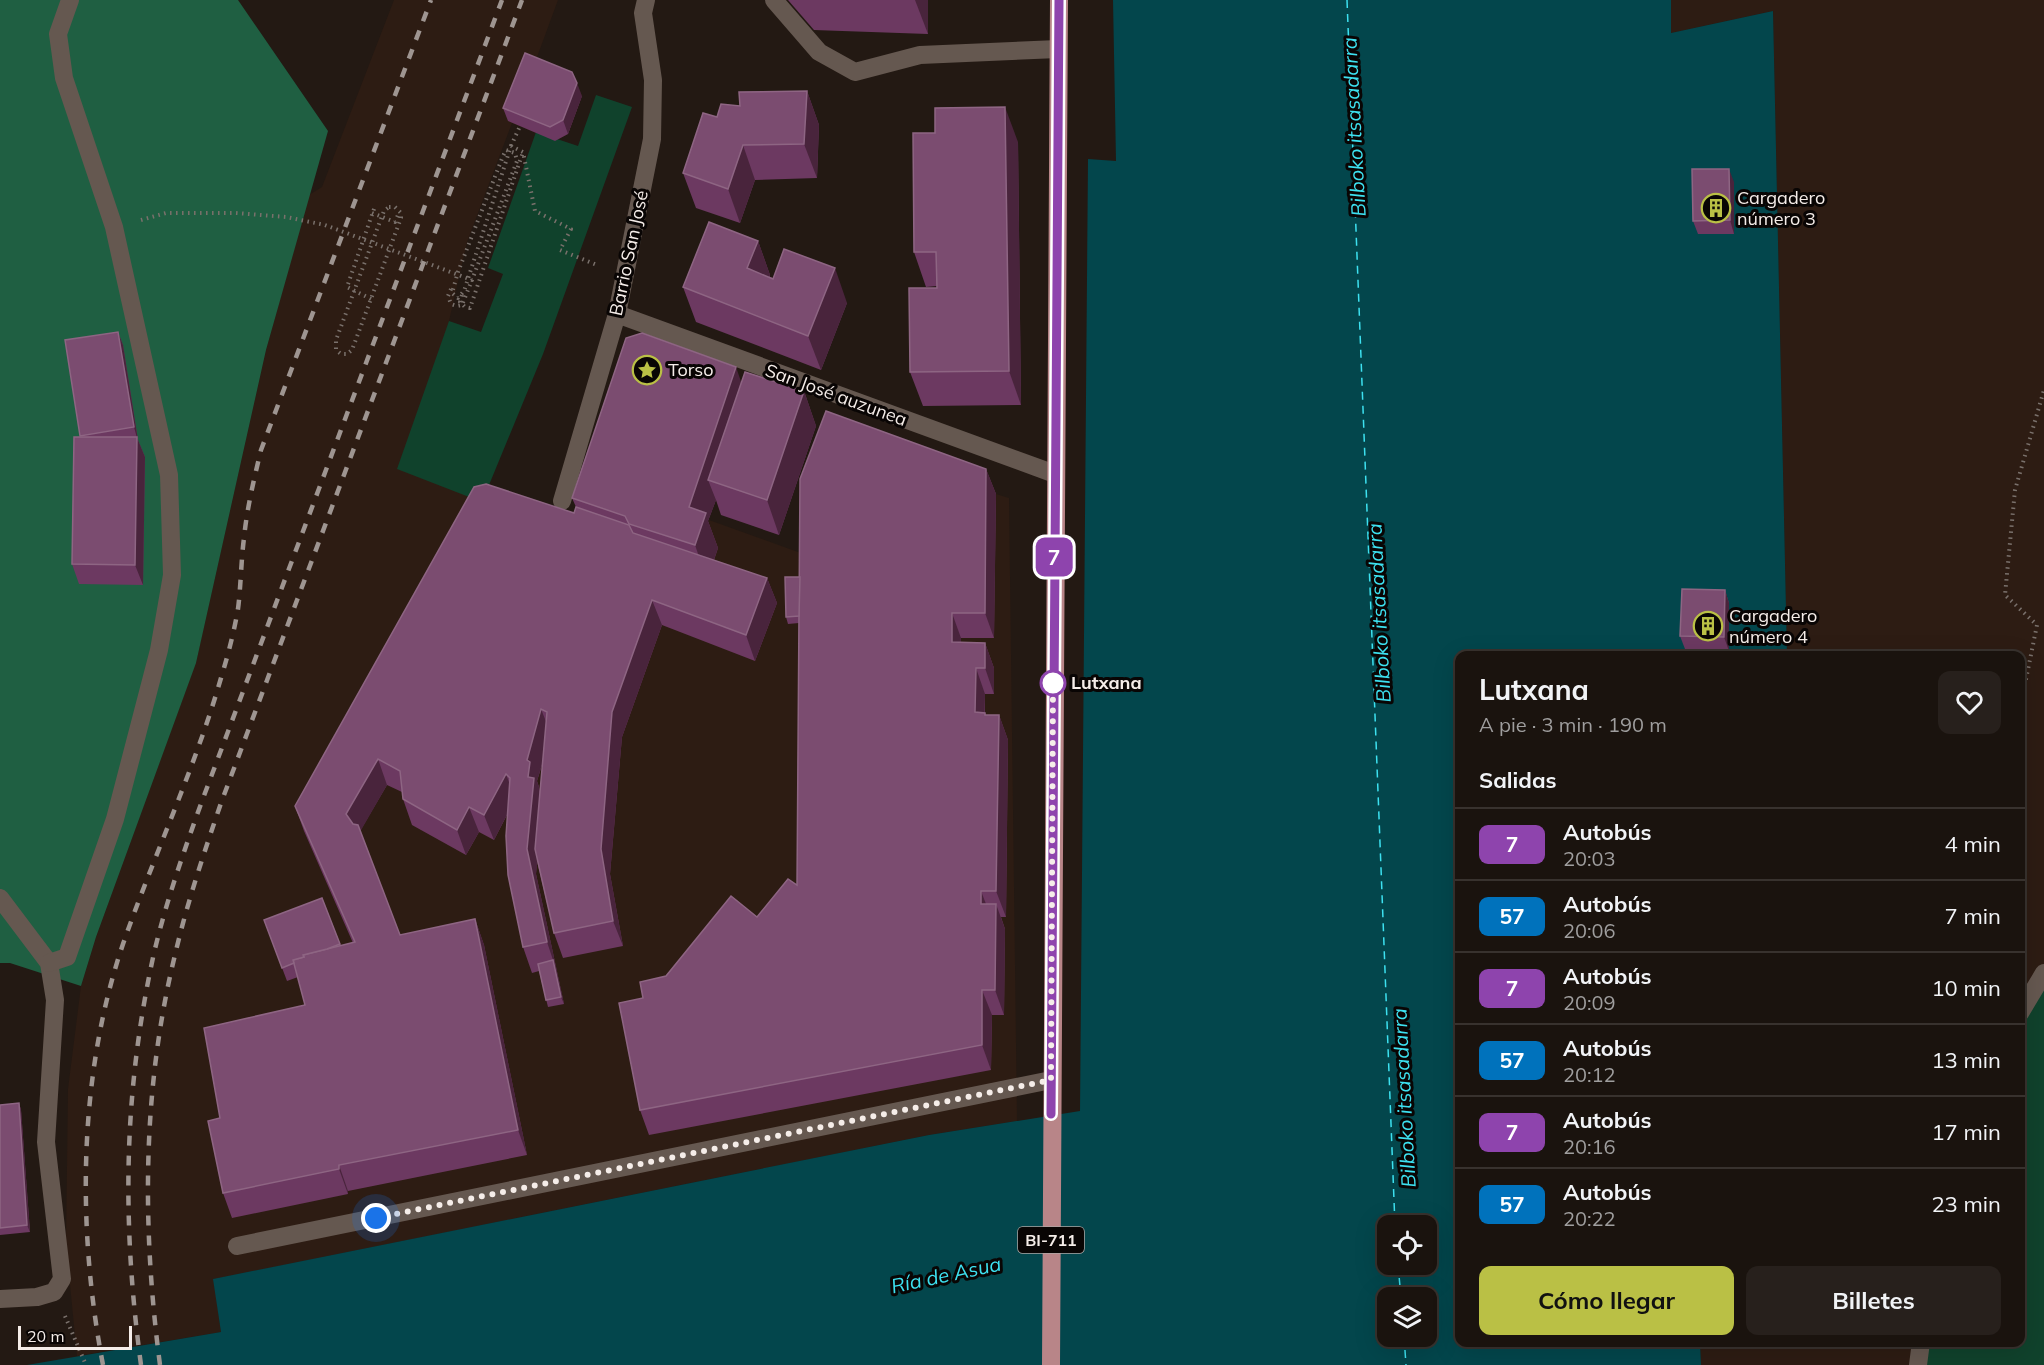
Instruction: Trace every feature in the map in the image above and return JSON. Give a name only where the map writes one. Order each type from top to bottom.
[{"type":"main road","name":"BI-711","points":[[1051,1365],[1059,0]]},
{"type":"street","points":[[49,963],[68,957],[115,819],[159,650],[172,575],[169,475],[114,227],[64,78],[58,34],[70,0]]},
{"type":"street","name":"Barrio San José","points":[[562,501],[617,314],[652,139],[653,80],[643,13],[646,0]]},
{"type":"street","points":[[774,0],[819,52],[855,72],[920,55],[1058,49]]},
{"type":"street","name":"San José auzunea","points":[[617,314],[1055,474]]},
{"type":"street","points":[[0,898],[49,963],[55,1000],[46,1142],[62,1279],[54,1293],[0,1299]]},
{"type":"street","points":[[2025,1005],[2044,973]]},
{"type":"street","points":[[237,1246],[1051,1080]]},
{"type":"street","points":[[1918,1365],[1920,1347]]},
{"type":"path","points":[[520,126],[511,146],[460,302],[465,307],[470,308],[523,152]]},
{"type":"path","points":[[511,146],[523,152]]},
{"type":"path","points":[[506,150],[515,153],[517,161],[472,280],[462,304],[457,306],[451,304],[448,296],[458,272],[502,156],[506,150]]},
{"type":"path","points":[[523,152],[535,211],[571,229],[560,250],[625,277]]},
{"type":"path","points":[[371,299],[347,287],[375,206]]},
{"type":"path","points":[[389,207],[395,207],[401,213],[396,231],[352,350],[347,354],[341,354],[336,350],[336,340],[374,242],[384,211],[389,207]]},
{"type":"path","points":[[114,227],[166,213],[236,213],[286,217],[325,225],[472,280]]},
{"type":"path","points":[[372,213],[395,222],[398,215]]},
{"type":"path","points":[[458,272],[452,294],[458,298],[464,291]]},
{"type":"path","points":[[2025,684],[2037,625],[2005,595],[2015,490],[2044,390]]},
{"type":"path","points":[[70,1328],[86,1365]]},
{"type":"shaded area","points":[[394,0],[558,0],[533,68],[577,85],[582,96],[568,134],[555,141],[512,123],[467,242],[449,321],[482,502],[702,542],[709,520],[809,556],[996,494],[1009,498],[1017,1121],[929,1135],[214,1279],[221,1332],[77,1356],[66,1244],[68,1089],[81,986],[96,937],[196,662],[266,350],[309,195],[322,187]]},
{"type":"shaded area","points":[[1671,0],[2044,0],[2044,1008],[2025,1043],[2025,651],[1787,651],[1773,11],[1671,33]]},
{"type":"shaded area","points":[[1700,1347],[1920,1347],[1918,1365],[1701,1365]]},
{"type":"green space","points":[[0,0],[238,0],[328,131],[266,350],[196,663],[96,937],[81,986],[10,963],[0,963]]},
{"type":"green space","points":[[596,95],[632,107],[543,354],[482,502],[397,469],[449,321],[481,332],[503,274],[488,268],[536,132],[578,146]]},
{"type":"green space","points":[[2044,973],[2044,1365],[1918,1365],[1920,1347],[2025,1347],[2025,1006]]},
{"type":"water","points":[[1113,0],[1671,0],[1671,33],[1773,11],[1787,651],[1455,651],[1455,1347],[1700,1347],[1701,1365],[27,1365],[221,1332],[213,1279],[929,1135],[1080,1111],[1088,159],[1116,161]]},
{"type":"building","points":[[525,53],[572,72],[577,83],[563,120],[550,127],[503,108]]},
{"type":"building","points":[[807,91],[804,144],[743,145],[728,189],[683,173],[703,113],[717,117],[721,104],[740,106],[739,92]]},
{"type":"building","points":[[1005,107],[1009,371],[910,372],[909,288],[937,288],[936,252],[914,252],[913,133],[935,133],[935,108]]},
{"type":"building","name":"Cargadero número 3","points":[[1692,169],[1729,169],[1730,220],[1693,221]]},
{"type":"building","points":[[709,222],[758,241],[747,268],[773,279],[784,249],[835,268],[808,336],[683,287]]},
{"type":"building","points":[[118,332],[134,427],[80,436],[65,340]]},
{"type":"building","points":[[642,333],[736,367],[689,507],[706,513],[695,545],[629,524],[625,516],[572,498],[626,338]]},
{"type":"building","points":[[745,372],[804,391],[767,500],[708,480]]},
{"type":"building","points":[[826,411],[986,469],[985,613],[952,613],[952,642],[985,643],[985,668],[976,668],[975,712],[999,715],[996,891],[981,891],[981,904],[996,904],[995,990],[982,990],[982,1045],[640,1110],[619,1003],[643,998],[640,982],[666,976],[731,896],[757,917],[788,879],[797,885],[800,479]]},
{"type":"building","points":[[74,437],[137,437],[135,565],[72,564]]},
{"type":"building","points":[[486,484],[574,513],[576,507],[629,525],[633,533],[767,578],[746,635],[652,600],[612,712],[601,849],[613,921],[554,933],[535,849],[547,712],[541,709],[527,760],[530,762],[528,777],[534,778],[527,849],[547,942],[523,947],[508,875],[506,836],[510,778],[506,774],[484,815],[469,807],[457,830],[403,799],[400,771],[378,759],[346,814],[353,824],[358,825],[400,935],[475,919],[518,1130],[339,1165],[339,1169],[223,1193],[208,1121],[220,1118],[204,1028],[305,1005],[293,960],[304,957],[303,955],[355,942],[295,806],[474,487]]},
{"type":"building","points":[[785,577],[800,577],[799,616],[786,617]]},
{"type":"building","name":"Cargadero número 4","points":[[1682,589],[1725,590],[1724,637],[1680,636]]},
{"type":"building","points":[[322,898],[340,944],[303,955],[304,957],[293,960],[294,963],[282,968],[264,920]]},
{"type":"building","points":[[553,960],[561,997],[546,1000],[538,964]]},
{"type":"building","points":[[19,1103],[27,1225],[0,1228],[0,1105]]},
{"type":"ferry route","points":[[1347,0],[1395,1215]]},
{"type":"ferry route","points":[[1399,1275],[1400,1287]]},
{"type":"ferry route","points":[[1405,1347],[1406,1365]]},
{"type":"railway","points":[[103,1365],[89,1260],[86,1153],[97,1046],[108,994],[135,911],[211,712],[226,661],[238,609],[245,527],[261,450],[431,0]]},
{"type":"railway","points":[[141,1365],[135,1313],[129,1210],[131,1108],[144,1005],[159,934],[202,801],[502,0]]},
{"type":"railway","points":[[160,1365],[150,1262],[148,1159],[156,1056],[164,1005],[180,936],[221,803],[522,0]]},
{"type":"bus line","name":"7","points":[[1051,1114],[1059,0]]},
{"type":"place","name":"Cargadero número 3","points":[[1716,208]]},
{"type":"place","name":"Torso","points":[[647,370]]},
{"type":"place","name":"Cargadero número 4","points":[[1708,626]]},
{"type":"place","name":"Lutxana","points":[[1053,683]]},
{"type":"route","points":[[376,1218],[1051,1080],[1053,683]]},
{"type":"water label","name":"Bilboko itsasadarra","points":[[1354,127]]},
{"type":"water label","name":"Bilboko itsasadarra","points":[[1379,613]]},
{"type":"water label","name":"Bilboko itsasadarra","points":[[1404,1098]]},
{"type":"water label","name":"Ría de Asua","points":[[946,1275]]}]
